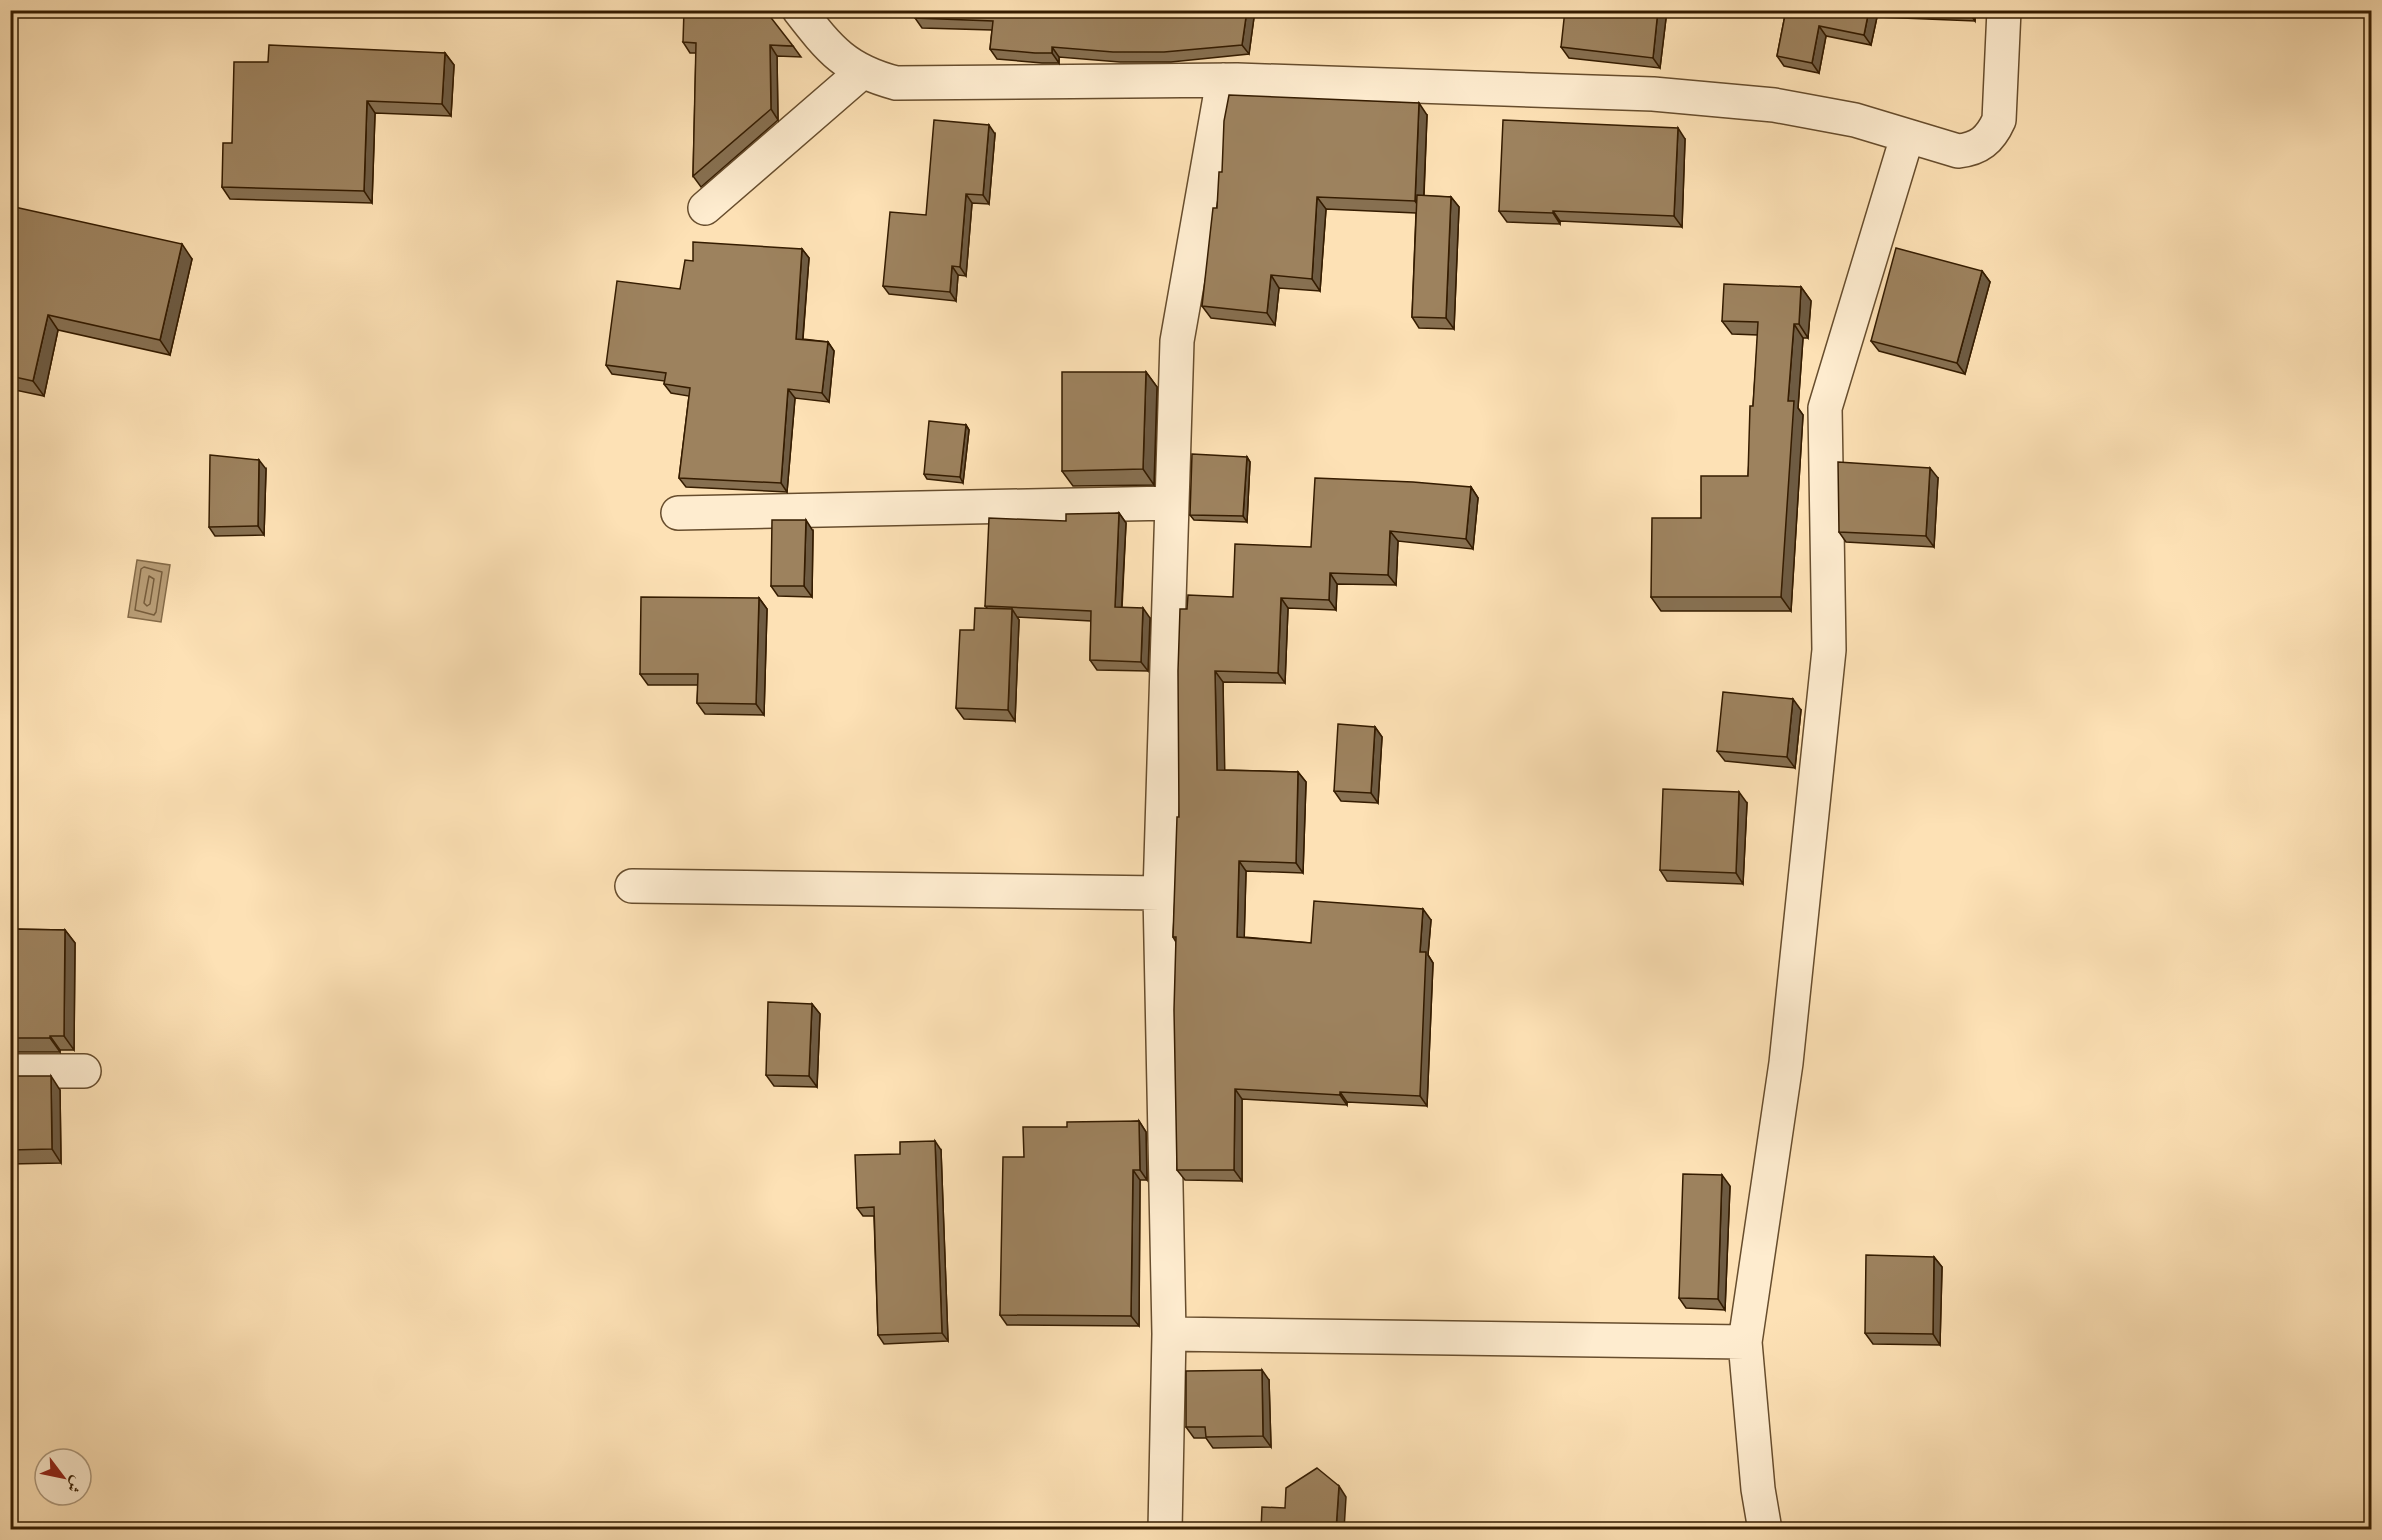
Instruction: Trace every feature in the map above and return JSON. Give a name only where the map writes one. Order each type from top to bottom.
[{"type":"street","points":[[799,10],[832,51],[846,63],[862,72],[896,83],[915,85],[1223,80],[1653,94],[1774,105],[1855,120],[1958,151],[1971,150],[1984,143],[1993,133],[1999,120],[2004,10]]},
{"type":"street","points":[[705,208],[862,72]]},
{"type":"street","points":[[1165,1530],[1170,1334],[1160,893],[1177,341],[1223,80]]},
{"type":"street","points":[[1765,1530],[1758,1489],[1745,1342],[1786,1063],[1829,650],[1825,408],[1908,137]]},
{"type":"street","points":[[678,513],[1172,503]]},
{"type":"street","points":[[632,886],[1160,893]]},
{"type":"street","points":[[10,1071],[84,1071]]},
{"type":"street","points":[[1170,1334],[1745,1342]]},
{"type":"water","points":[[137,560],[170,565],[161,622],[128,617]]},
{"type":"building","points":[[684,10],[765,10],[793,46],[770,45],[771,109],[693,176],[696,43],[683,42]]},
{"type":"building","points":[[916,10],[1247,10],[1242,45],[1164,52],[1113,52],[1052,47],[1052,53],[1035,53],[990,49],[993,21],[915,18]]},
{"type":"building","points":[[1565,10],[1658,10],[1653,58],[1561,47]]},
{"type":"building","points":[[1786,10],[1869,10],[1864,35],[1819,26],[1812,63],[1777,56]]},
{"type":"building","points":[[269,45],[445,53],[442,104],[367,101],[364,191],[222,187],[223,143],[232,143],[234,62],[268,62]]},
{"type":"building","points":[[1229,95],[1419,103],[1415,201],[1317,197],[1312,279],[1271,275],[1267,313],[1202,306],[1213,208],[1217,208],[1219,172],[1222,172],[1224,121]]},
{"type":"building","points":[[934,120],[989,125],[983,195],[966,194],[960,267],[952,266],[950,292],[883,286],[890,212],[926,215]]},
{"type":"building","points":[[1503,120],[1678,128],[1674,216],[1499,211]]},
{"type":"building","points":[[1417,195],[1451,197],[1446,318],[1412,317]]},
{"type":"building","points":[[10,206],[182,244],[160,340],[48,315],[33,381],[10,376]]},
{"type":"building","points":[[693,242],[802,249],[796,339],[828,342],[822,393],[788,389],[781,483],[679,478],[690,388],[664,384],[666,373],[606,365],[617,281],[680,289],[685,260],[693,261]]},
{"type":"building","points":[[1896,248],[1982,271],[1957,363],[1871,341]]},
{"type":"building","points":[[1724,284],[1801,287],[1799,324],[1794,324],[1788,401],[1794,401],[1781,597],[1651,597],[1652,518],[1701,518],[1701,476],[1748,476],[1750,406],[1753,406],[1758,322],[1722,321]]},
{"type":"building","points":[[1062,372],[1146,372],[1143,469],[1062,471]]},
{"type":"building","points":[[929,421],[966,425],[960,477],[924,474]]},
{"type":"building","points":[[1192,454],[1247,457],[1243,516],[1190,515]]},
{"type":"building","points":[[210,455],[259,460],[258,526],[209,527]]},
{"type":"building","points":[[1838,462],[1930,468],[1926,536],[1839,532]]},
{"type":"building","points":[[1315,478],[1471,487],[1466,539],[1390,531],[1388,575],[1330,573],[1329,600],[1281,598],[1278,673],[1215,671],[1217,770],[1298,772],[1296,863],[1239,861],[1237,937],[1311,943],[1314,901],[1423,909],[1420,952],[1426,952],[1420,1096],[1340,1092],[1340,1095],[1235,1089],[1234,1170],[1177,1170],[1174,1010],[1176,937],[1173,937],[1177,817],[1179,817],[1180,609],[1187,609],[1188,595],[1233,597],[1235,544],[1311,547]]},
{"type":"building","points":[[1119,513],[1115,607],[1143,608],[1141,662],[1090,660],[1091,611],[985,606],[989,518],[1066,521],[1066,514]]},
{"type":"building","points":[[772,520],[806,520],[804,586],[771,586]]},
{"type":"building","points":[[641,597],[759,598],[756,704],[697,703],[698,674],[640,674]]},
{"type":"building","points":[[975,608],[1012,609],[1008,710],[956,708],[960,630],[974,630]]},
{"type":"building","points":[[1723,692],[1793,699],[1787,757],[1717,751]]},
{"type":"building","points":[[1338,724],[1375,727],[1371,793],[1334,791]]},
{"type":"building","points":[[1663,789],[1739,792],[1736,873],[1660,870]]},
{"type":"building","points":[[10,929],[65,930],[64,1036],[10,1038]]},
{"type":"building","points":[[768,1002],[812,1004],[809,1076],[766,1075]]},
{"type":"building","points":[[10,1076],[51,1076],[52,1149],[10,1150]]},
{"type":"building","points":[[1139,1121],[1140,1170],[1133,1170],[1131,1316],[1000,1315],[1003,1157],[1024,1157],[1023,1127],[1067,1127],[1067,1122]]},
{"type":"building","points":[[935,1141],[942,1333],[878,1335],[874,1207],[857,1208],[855,1155],[900,1154],[900,1142]]},
{"type":"building","points":[[1683,1174],[1722,1175],[1718,1299],[1679,1298]]},
{"type":"building","points":[[1866,1255],[1934,1257],[1933,1334],[1865,1333]]},
{"type":"building","points":[[1262,1370],[1263,1436],[1206,1437],[1205,1427],[1186,1427],[1186,1371]]},
{"type":"building","points":[[1317,1468],[1339,1486],[1336,1530],[1261,1530],[1262,1507],[1285,1508],[1286,1488]]}]
